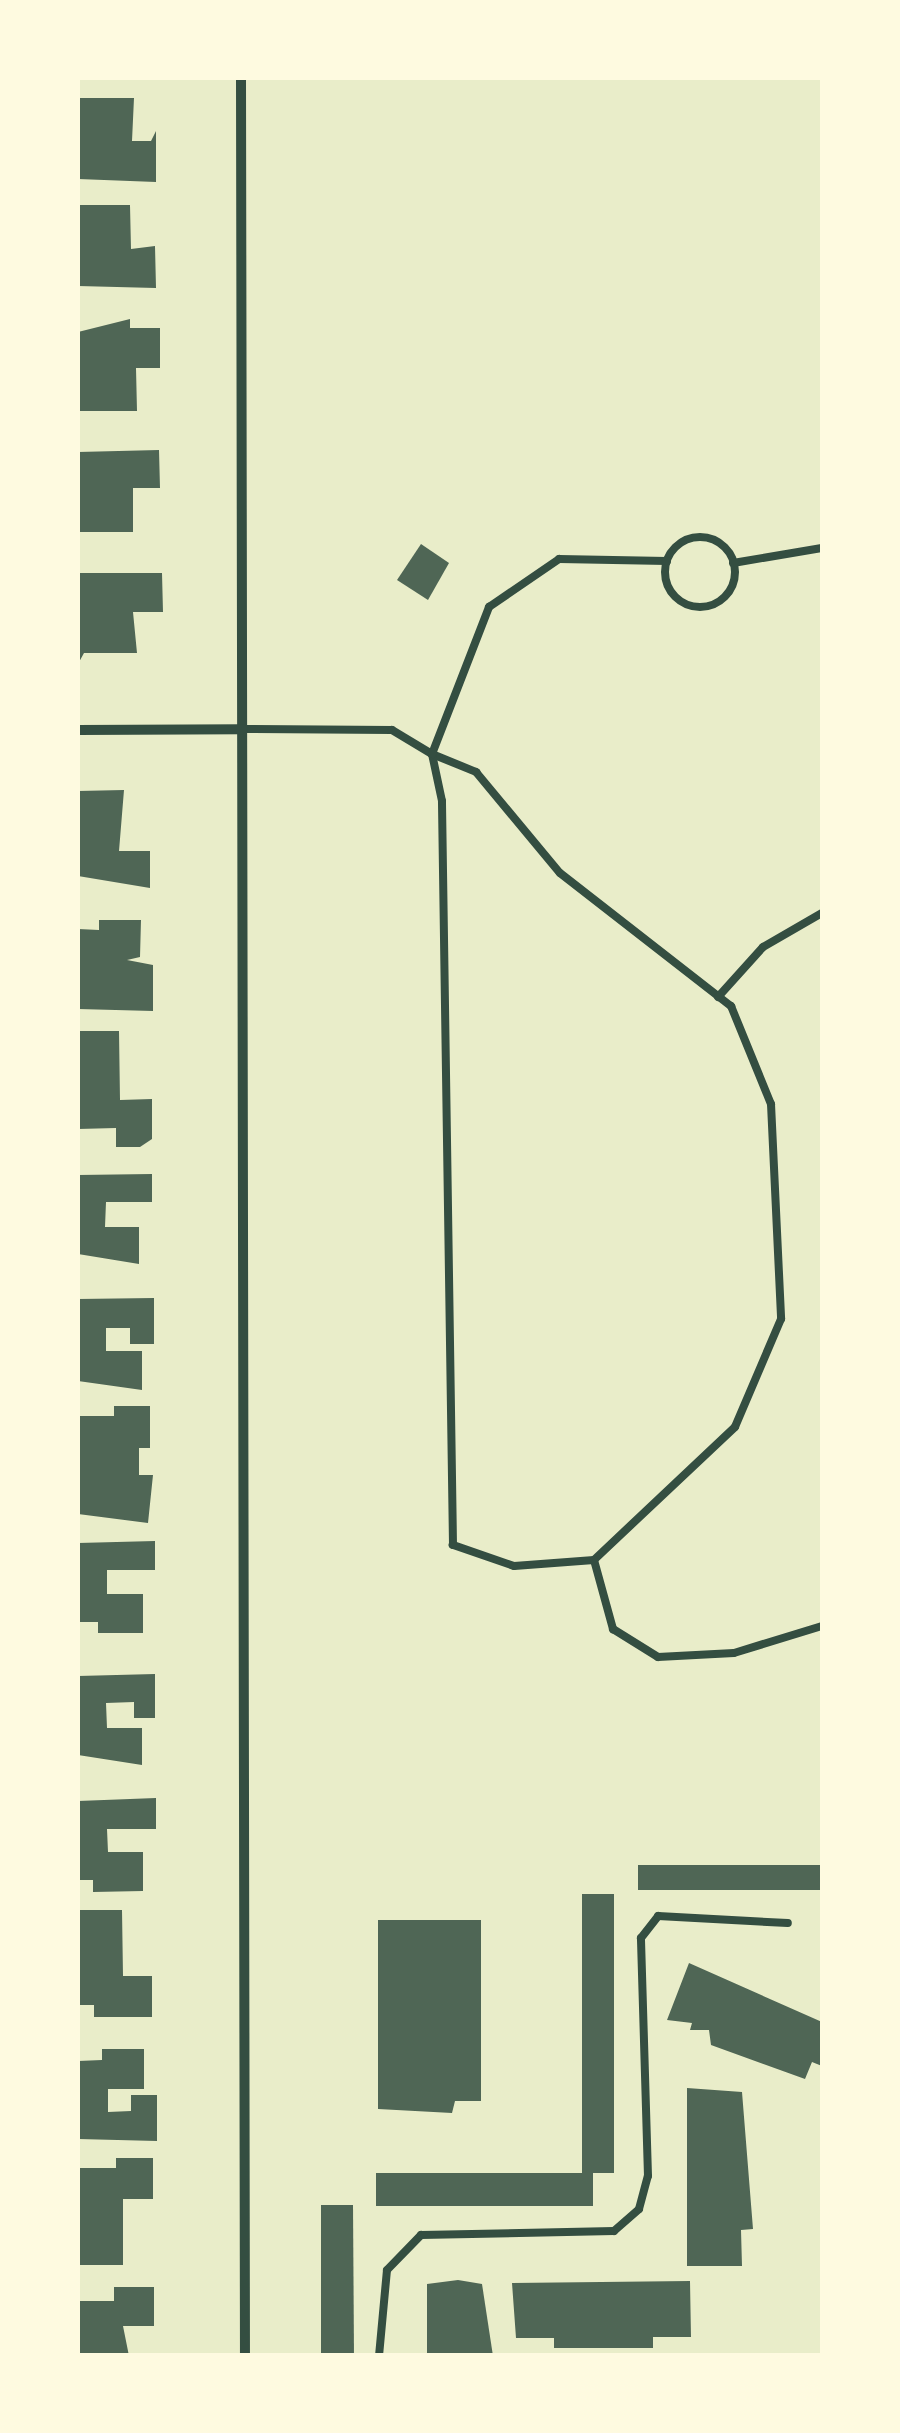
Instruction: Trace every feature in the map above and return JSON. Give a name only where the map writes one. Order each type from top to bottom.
[{"type":"street","points":[[241,78],[244,2356]]},
{"type":"street","points":[[78,730],[242,729]]},
{"type":"lane","points":[[242,729],[392,730],[432,754],[476,772],[560,873],[731,1006],[771,1104],[781,1320],[735,1428],[594,1560],[514,1566],[453,1545],[442,801],[432,754],[488,607],[559,560],[667,561],[689,538],[712,538],[734,563]]},
{"type":"lane","points":[[734,563],[822,548]]},
{"type":"lane","points":[[667,561],[670,593],[688,607],[710,607],[729,594],[734,563]]},
{"type":"lane","points":[[718,996],[763,947],[822,914]]},
{"type":"lane","points":[[594,1560],[612,1630],[658,1657],[734,1653],[822,1626]]},
{"type":"lane","points":[[379,2356],[388,2270],[421,2235],[614,2231],[639,2209],[648,2176],[641,1938],[658,1916],[788,1922]]},
{"type":"building","points":[[78,98],[134,98],[132,141],[151,141],[156,131],[156,182],[78,179]]},
{"type":"building","points":[[78,205],[130,205],[131,249],[155,246],[156,288],[78,286]]},
{"type":"building","points":[[130,319],[130,328],[160,328],[160,368],[136,368],[137,411],[78,411],[78,332]]},
{"type":"building","points":[[159,450],[160,488],[133,488],[133,532],[78,532],[78,452]]},
{"type":"building","points":[[421,544],[449,563],[428,600],[397,580]]},
{"type":"building","points":[[78,573],[162,573],[163,612],[133,612],[137,653],[84,653],[78,664]]},
{"type":"building","points":[[124,790],[119,851],[150,851],[150,888],[78,876],[78,791]]},
{"type":"building","points":[[99,920],[141,920],[140,957],[127,960],[153,965],[153,1011],[78,1009],[78,929],[99,930]]},
{"type":"building","points":[[78,1031],[119,1031],[120,1100],[152,1099],[152,1139],[140,1147],[116,1147],[116,1128],[78,1129]]},
{"type":"building","points":[[152,1174],[152,1202],[106,1202],[105,1227],[139,1227],[139,1264],[78,1254],[78,1175]]},
{"type":"building","points":[[154,1298],[154,1344],[130,1344],[130,1328],[106,1328],[106,1351],[142,1351],[142,1390],[78,1381],[78,1299]]},
{"type":"building","points":[[114,1406],[150,1406],[150,1448],[139,1448],[139,1475],[153,1475],[148,1523],[78,1514],[78,1416],[114,1416]]},
{"type":"building","points":[[155,1541],[155,1570],[107,1570],[107,1594],[143,1594],[143,1633],[98,1633],[98,1622],[78,1622],[78,1543]]},
{"type":"building","points":[[155,1674],[155,1718],[134,1718],[134,1702],[106,1703],[107,1728],[142,1728],[142,1765],[78,1755],[78,1676]]},
{"type":"building","points":[[156,1798],[156,1829],[107,1829],[108,1852],[143,1852],[143,1891],[93,1892],[93,1880],[78,1880],[78,1801]]},
{"type":"building","points":[[638,1865],[822,1865],[822,1890],[638,1890]]},
{"type":"building","points":[[582,1894],[614,1894],[614,2173],[593,2173],[593,2206],[376,2206],[376,2173],[582,2173]]},
{"type":"building","points":[[78,1910],[122,1910],[123,1976],[152,1976],[152,2017],[94,2017],[94,2005],[78,2005]]},
{"type":"building","points":[[378,1920],[481,1920],[481,2101],[455,2101],[452,2113],[378,2109]]},
{"type":"building","points":[[689,1963],[822,2022],[822,2066],[812,2062],[805,2079],[711,2045],[709,2030],[690,2030],[692,2023],[667,2020]]},
{"type":"building","points":[[102,2049],[144,2049],[144,2089],[108,2089],[108,2112],[131,2111],[131,2095],[157,2095],[157,2141],[78,2139],[78,2061],[102,2060]]},
{"type":"building","points":[[687,2088],[742,2092],[753,2229],[741,2230],[742,2266],[687,2266]]},
{"type":"building","points":[[116,2158],[153,2158],[153,2199],[123,2199],[123,2265],[78,2265],[78,2168],[116,2168]]},
{"type":"building","points":[[321,2205],[353,2205],[354,2356],[321,2356]]},
{"type":"building","points":[[458,2280],[482,2284],[493,2356],[427,2356],[427,2284]]},
{"type":"building","points":[[690,2281],[691,2337],[653,2337],[653,2348],[554,2348],[554,2338],[516,2338],[512,2283]]},
{"type":"building","points":[[114,2287],[154,2287],[154,2326],[123,2326],[129,2356],[78,2356],[78,2301],[114,2301]]}]
